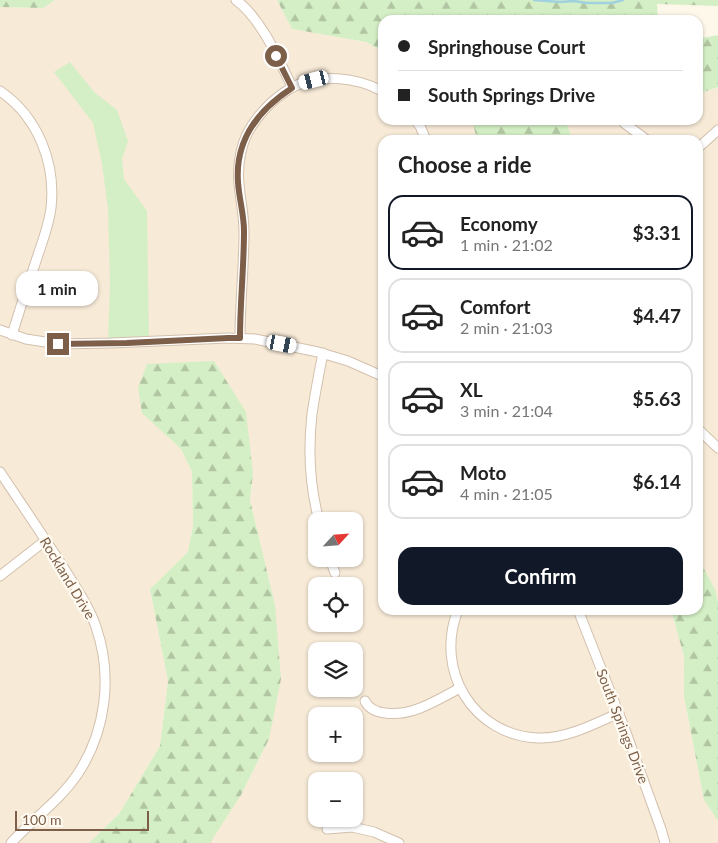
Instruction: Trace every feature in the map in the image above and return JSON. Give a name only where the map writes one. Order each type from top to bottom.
[{"type":"street","points":[[236,0],[251,13],[260,25],[292,88]]},
{"type":"street","points":[[240,338],[244,230],[238,184],[240,156],[246,136],[259,115],[271,102],[292,88],[314,80],[340,79],[364,83],[378,88]]},
{"type":"street","points":[[0,91],[25,114],[39,136],[51,171],[52,189],[50,217],[12,335]]},
{"type":"street","points":[[627,125],[640,135]]},
{"type":"street","points":[[703,144],[718,130]]},
{"type":"street","points":[[0,330],[41,342],[82,344],[228,338],[255,339],[324,353],[378,374]]},
{"type":"street","points":[[318,512],[311,450],[312,415],[324,353]]},
{"type":"street","points":[[703,434],[718,448]]},
{"type":"street","name":"Rockland Drive","points":[[0,472],[83,598],[96,627],[105,668],[103,710],[99,727],[77,774],[58,798],[11,843]]},
{"type":"street","points":[[0,576],[46,540]]},
{"type":"street","points":[[333,568],[335,573]]},
{"type":"street","points":[[456,615],[452,626],[450,645],[452,667],[467,700],[483,717],[493,724],[521,736],[550,738],[576,731],[619,713]]},
{"type":"street","name":"South Springs Drive","points":[[580,615],[619,713],[665,843]]},
{"type":"street","points":[[365,701],[367,706],[378,712],[400,713],[426,706],[460,688]]},
{"type":"street","points":[[327,829],[352,826],[374,832],[399,843]]},
{"type":"shaded area","points":[[55,0],[277,0],[292,29],[366,42],[378,49],[378,125],[473,125],[476,135],[378,135],[378,615],[672,615],[684,656],[684,696],[704,800],[718,821],[718,843],[210,843],[241,795],[269,739],[275,605],[250,500],[253,474],[143,413],[181,449],[192,472],[193,526],[188,552],[150,589],[168,681],[160,746],[119,814],[89,843],[0,843],[0,7],[43,8]]},
{"type":"shaded area","points":[[718,87],[718,602],[715,589],[703,567],[703,135],[571,135],[567,125],[703,125],[703,92]]},
{"type":"green space","points":[[0,0],[55,0],[43,8],[0,7]]},
{"type":"green space","points":[[277,0],[718,0],[718,6],[657,4],[658,15],[378,15],[378,49],[366,42],[292,29]]},
{"type":"green space","points":[[718,35],[718,87],[703,92],[703,38]]},
{"type":"green space","points":[[70,62],[94,92],[117,110],[128,141],[122,159],[124,179],[147,211],[149,342],[108,344],[110,282],[108,209],[102,164],[93,123],[54,72]]},
{"type":"green space","points":[[473,125],[567,125],[571,135],[476,135]]},
{"type":"green space","points":[[214,361],[246,412],[253,474],[250,500],[275,605],[281,679],[269,739],[241,795],[210,843],[89,843],[119,814],[160,746],[168,681],[150,589],[188,552],[193,526],[192,472],[181,449],[142,413],[138,388],[147,364]]},
{"type":"green space","points":[[703,567],[715,589],[718,602],[718,821],[704,800],[684,696],[684,656],[672,615],[703,615]]},
{"type":"waterway","points":[[534,0],[587,3],[612,3],[623,0]]},
{"type":"route","points":[[58,344],[108,344],[240,338],[244,230],[238,184],[238,163],[246,136],[259,115],[271,102],[292,88],[276,56]]}]
